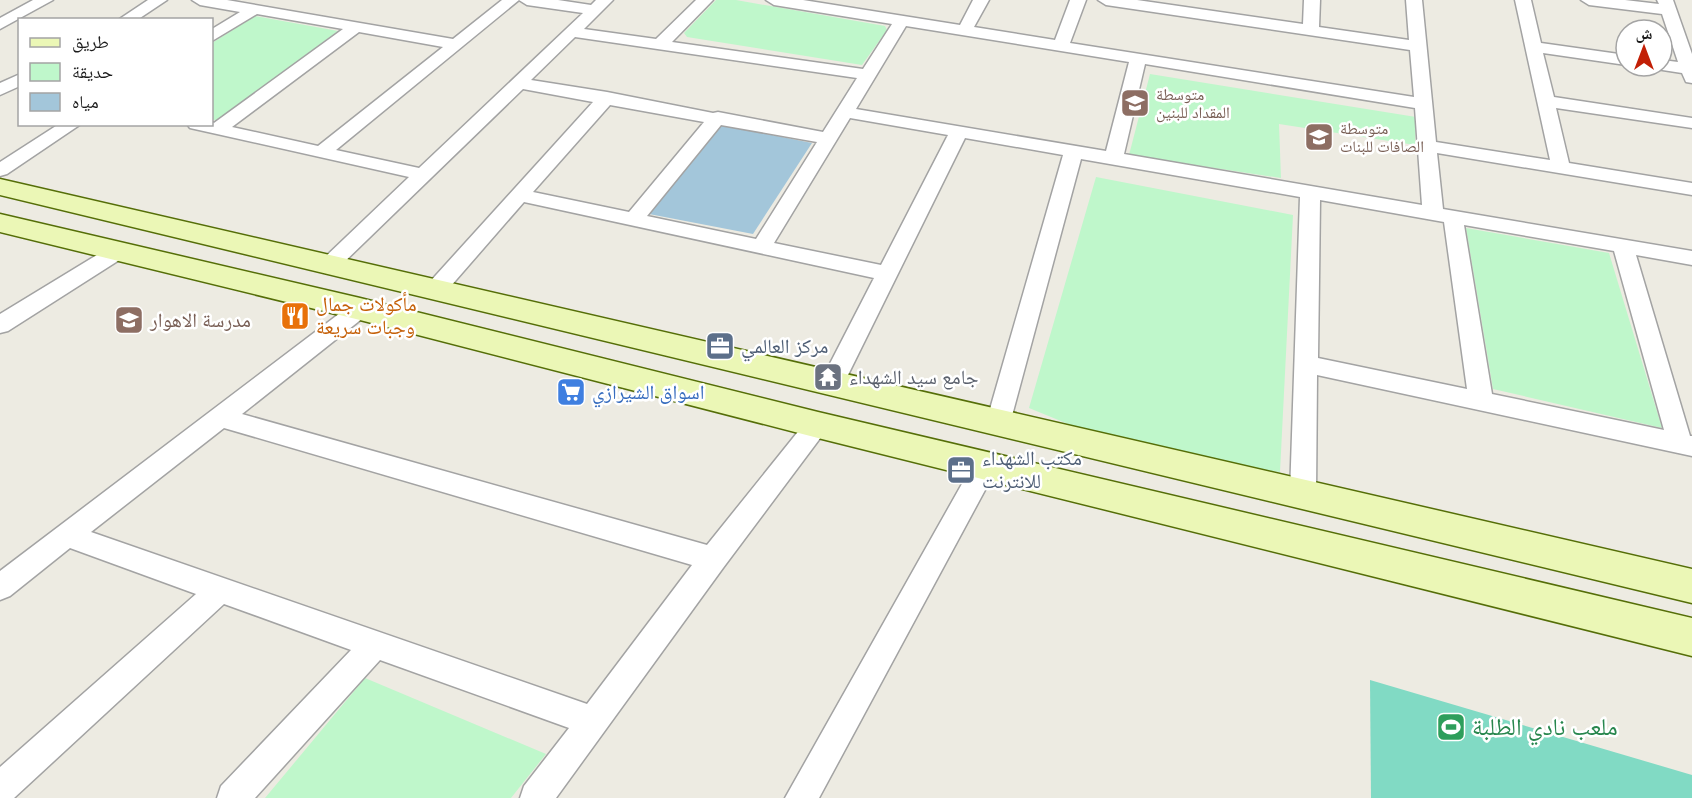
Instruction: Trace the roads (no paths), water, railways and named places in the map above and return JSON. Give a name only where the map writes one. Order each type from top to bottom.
[{"type":"main road","points":[[0,187],[1692,586]]},
{"type":"main road","points":[[1,224],[360,309],[818,425],[1692,637]]},
{"type":"main road","points":[[985,466],[998,423]]},
{"type":"street","points":[[4,19],[45,0]]},
{"type":"street","points":[[128,18],[159,0]]},
{"type":"street","points":[[200,0],[454,44]]},
{"type":"street","points":[[322,152],[511,0]]},
{"type":"street","points":[[527,0],[599,5]]},
{"type":"street","points":[[662,43],[705,0]]},
{"type":"street","points":[[774,0],[1423,104]]},
{"type":"street","points":[[965,30],[981,0]]},
{"type":"street","points":[[1061,46],[1078,0]]},
{"type":"street","points":[[1106,0],[1202,7],[1311,30],[1418,46]]},
{"type":"street","points":[[1311,30],[1312,0]]},
{"type":"street","points":[[1414,0],[1427,146],[1481,401]]},
{"type":"street","points":[[1523,0],[1561,168]]},
{"type":"street","points":[[1589,0],[1666,5],[1690,74]]},
{"type":"street","points":[[330,264],[420,174],[599,5]]},
{"type":"street","points":[[213,35],[254,10]]},
{"type":"street","points":[[761,247],[902,20]]},
{"type":"street","points":[[217,129],[355,28]]},
{"type":"street","points":[[572,32],[662,43],[868,75]]},
{"type":"street","points":[[1533,47],[1614,58]]},
{"type":"street","points":[[1114,158],[1138,58]]},
{"type":"street","points":[[1674,69],[1690,74]]},
{"type":"street","points":[[0,90],[18,80]]},
{"type":"street","points":[[519,83],[718,117],[829,139]]},
{"type":"street","points":[[435,290],[607,97]]},
{"type":"street","points":[[1546,101],[1692,123]]},
{"type":"street","points":[[845,112],[1692,258]]},
{"type":"street","points":[[634,219],[718,117]]},
{"type":"street","points":[[0,170],[69,126]]},
{"type":"street","points":[[204,126],[420,174]]},
{"type":"street","points":[[832,383],[959,132]]},
{"type":"street","points":[[1427,146],[1692,189]]},
{"type":"street","points":[[998,423],[1074,151]]},
{"type":"street","points":[[1303,494],[1310,192]]},
{"type":"street","points":[[520,195],[887,274]]},
{"type":"street","points":[[1306,363],[1686,445],[1623,246]]},
{"type":"street","points":[[0,325],[117,252]]},
{"type":"street","points":[[0,587],[360,309]]},
{"type":"street","points":[[220,417],[713,559]]},
{"type":"street","points":[[536,798],[713,559],[818,425]]},
{"type":"street","points":[[801,798],[985,466]]},
{"type":"street","points":[[68,536],[592,721]]},
{"type":"street","points":[[0,789],[220,590]]},
{"type":"street","points":[[233,798],[375,645]]},
{"type":"water","points":[[722,125],[812,143],[753,234],[649,214]]},
{"type":"place","name":"متوسطة المقداد للبنين","points":[[1135,103]]},
{"type":"place","name":"متوسطة الصافات للبنات","points":[[1319,137]]},
{"type":"place","name":"مأكولات جمال وجبات سريعة","points":[[295,316]]},
{"type":"place","name":"مدرسة الاهوار","points":[[129,320]]},
{"type":"place","name":"مركز العالمي","points":[[720,346]]},
{"type":"place","name":"جامع سيد الشهداء","points":[[828,377]]},
{"type":"place","name":"اسواق الشيرازي","points":[[571,392]]},
{"type":"place","name":"مكتب الشهداء للانترنت","points":[[961,470]]},
{"type":"place","name":"ملعب نادي الطلبة","points":[[1451,727]]}]
